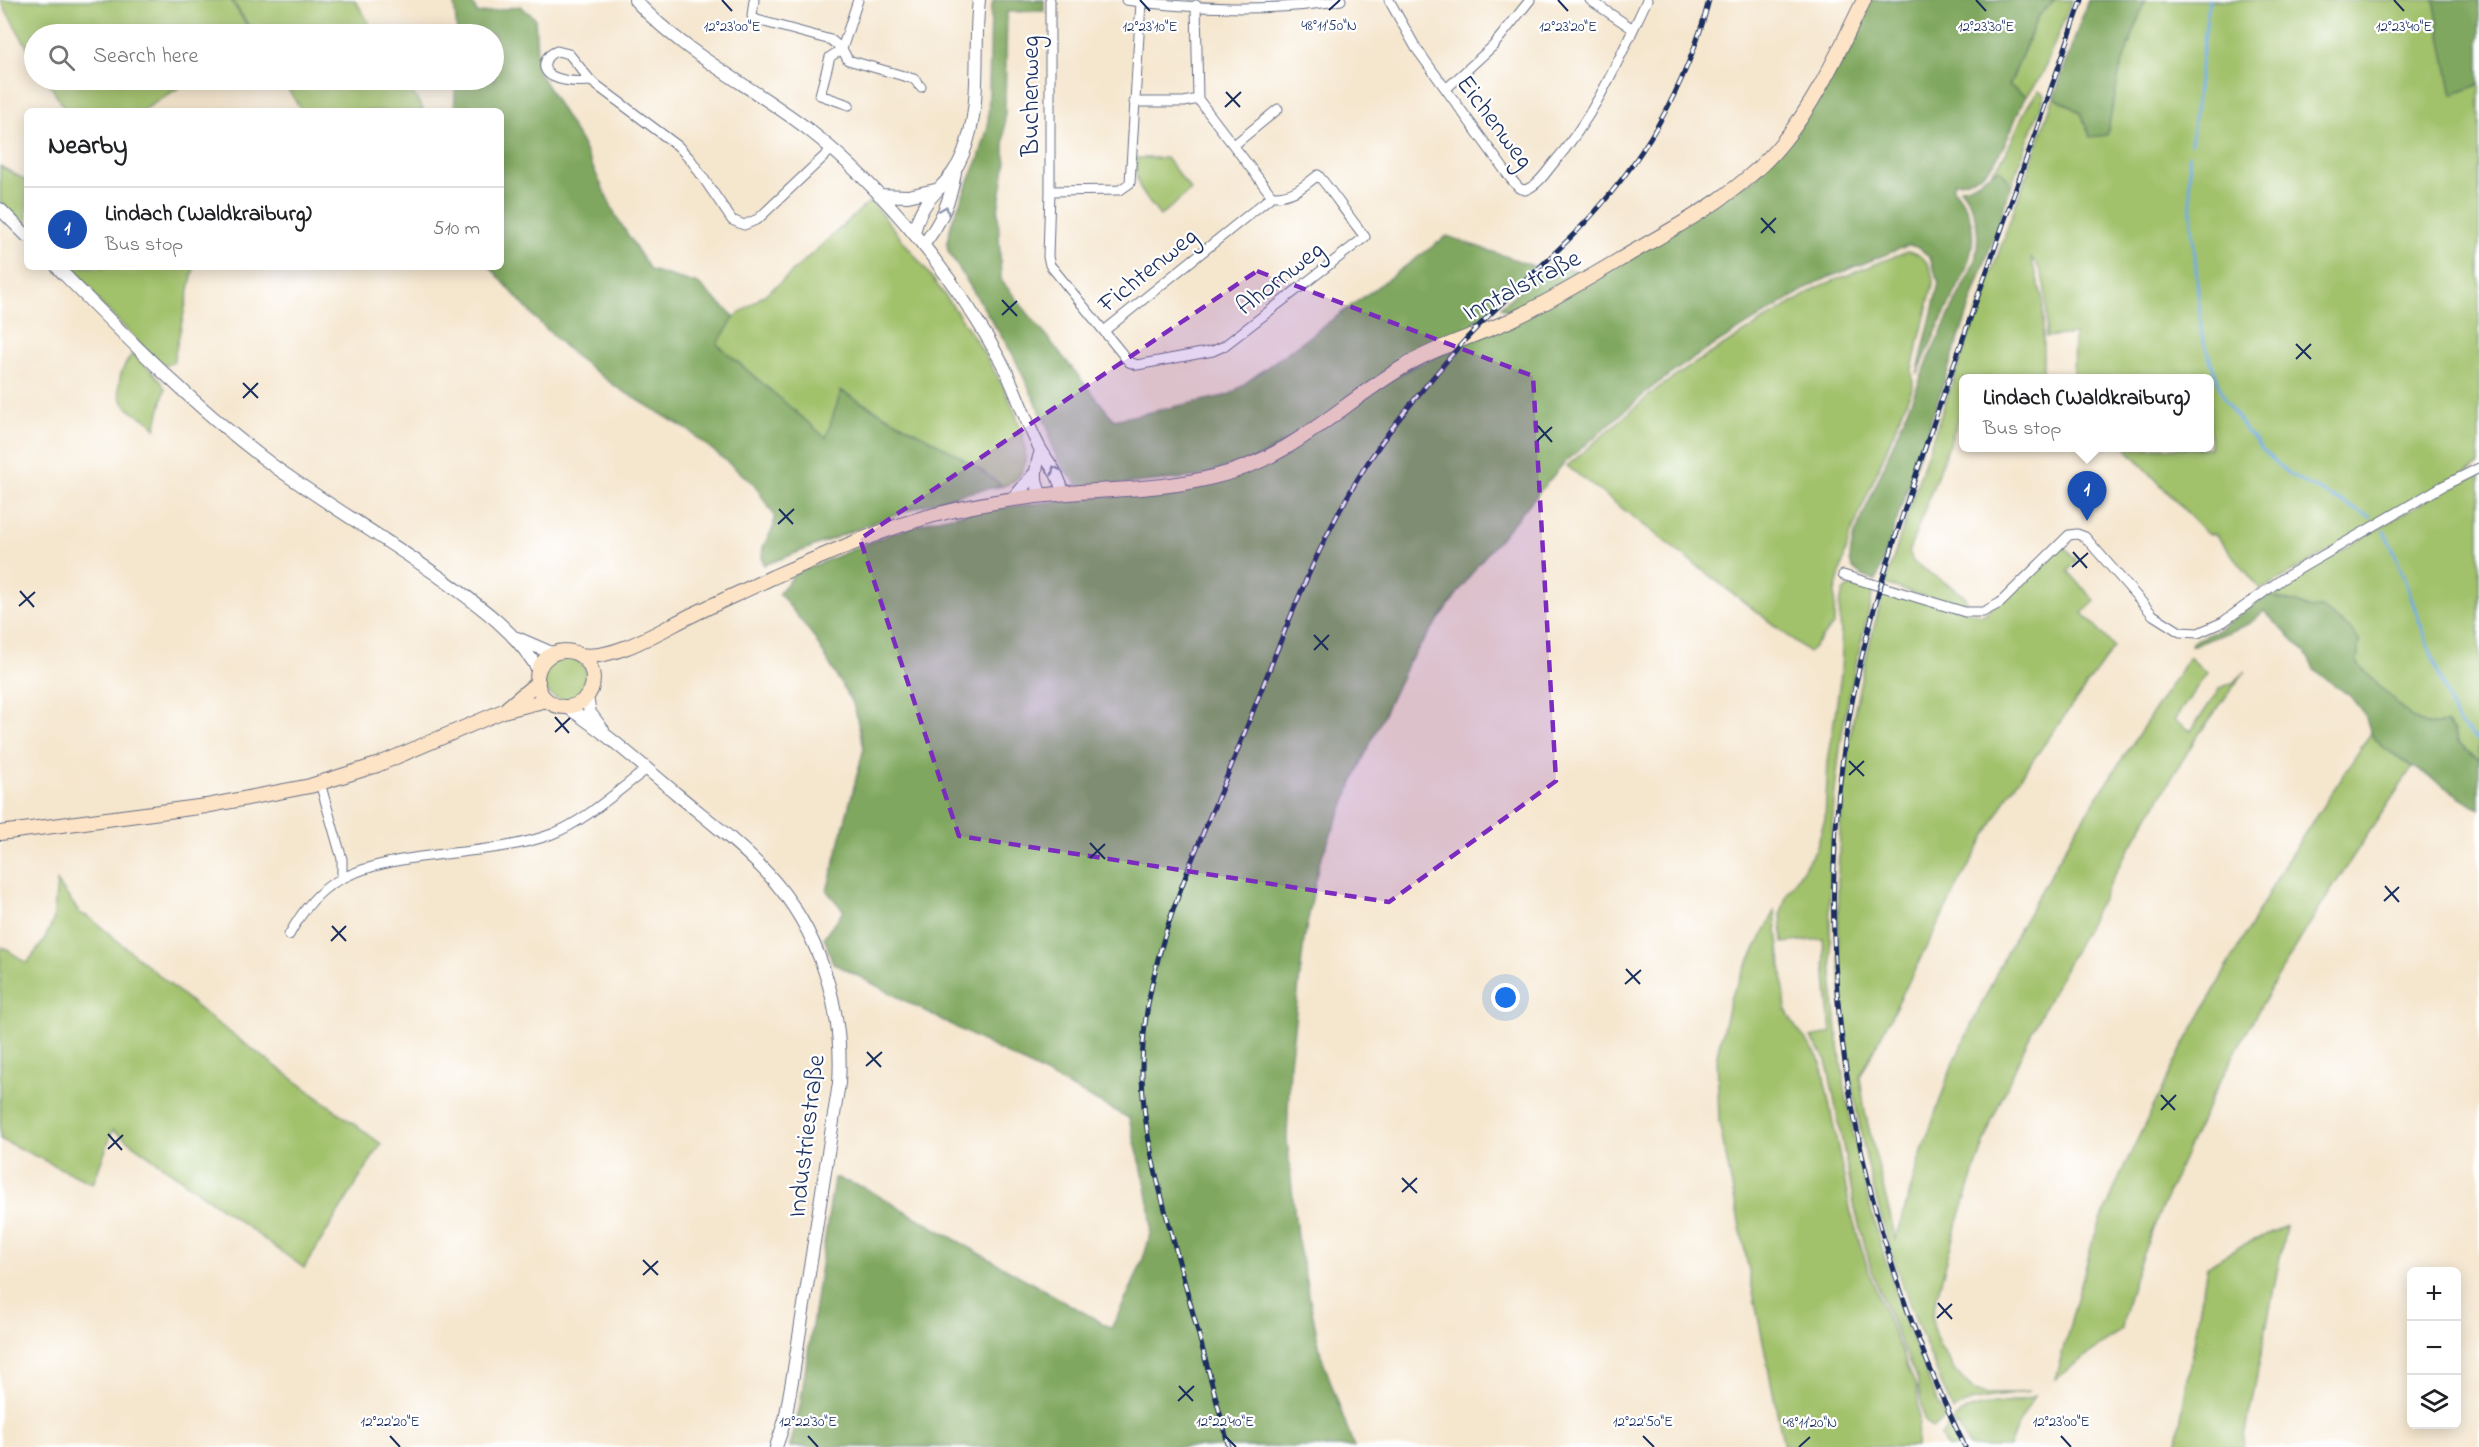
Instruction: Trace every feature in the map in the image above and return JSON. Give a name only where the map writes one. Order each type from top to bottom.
[{"type":"main road","name":"Inntalstraße","points":[[639,641],[773,577],[885,531],[931,515],[1013,499],[1197,481],[1238,471],[1270,458],[1314,431],[1395,371],[1440,348],[1496,327],[1529,311],[1710,206],[1752,174],[1792,131],[1824,78],[1864,0]]},
{"type":"main road","points":[[503,711],[538,676],[546,659],[554,654],[570,652],[595,656],[639,641]]},
{"type":"main road","points":[[593,677],[606,662],[639,641]]},
{"type":"main road","points":[[538,676],[541,693],[555,705],[567,707],[581,702],[592,688],[593,677],[587,661],[580,655]]},
{"type":"main road","points":[[0,833],[206,806],[262,797],[320,783],[407,753],[503,711],[547,700]]},
{"type":"street","points":[[635,0],[676,39],[790,116],[832,149],[879,195],[914,234],[952,285],[1003,365],[1041,450],[1059,476],[1063,493]]},
{"type":"street","points":[[754,0],[751,10],[752,16],[757,20],[831,40],[842,49],[848,60],[914,79],[921,87]]},
{"type":"street","points":[[849,105],[820,95],[830,57],[842,49],[858,0]]},
{"type":"street","points":[[923,245],[944,214],[952,192],[955,171],[963,154],[974,117],[979,0]]},
{"type":"street","name":"Buchenweg","points":[[1050,0],[1050,191]]},
{"type":"street","points":[[1126,0],[1196,5],[1298,6],[1338,0]]},
{"type":"street","name":"Eichenweg","points":[[1389,0],[1416,48],[1511,179],[1519,188],[1528,189],[1563,153],[1590,116],[1647,0]]},
{"type":"street","points":[[1446,89],[1493,46],[1530,0]]},
{"type":"street","points":[[1590,0],[1633,29]]},
{"type":"street","points":[[1050,191],[1120,190],[1127,187],[1131,176],[1141,2]]},
{"type":"street","points":[[1196,5],[1198,99],[1272,196]]},
{"type":"street","points":[[591,81],[576,82],[553,76],[547,70],[545,60],[552,52],[564,51],[591,81],[678,146],[696,168],[728,216],[744,225],[758,219],[832,149]]},
{"type":"street","points":[[1134,102],[1184,102],[1198,99]]},
{"type":"street","points":[[1234,145],[1278,109]]},
{"type":"street","points":[[914,234],[920,210],[955,171]]},
{"type":"street","name":"Ahornweg","points":[[1104,331],[1133,365],[1213,351],[1224,346],[1365,237],[1344,211],[1341,202],[1318,175],[1297,192],[1286,197],[1272,196]]},
{"type":"street","points":[[879,195],[908,196],[936,190]]},
{"type":"street","name":"Fichtenweg","points":[[1050,191],[1048,257],[1050,265],[1104,331],[1272,196]]},
{"type":"street","points":[[0,209],[24,233]]},
{"type":"street","points":[[60,270],[173,382],[218,422],[301,485],[450,584],[513,636],[554,654]]},
{"type":"street","points":[[1013,499],[1034,474],[1041,450]]},
{"type":"street","points":[[1843,575],[1965,612],[1983,612],[2000,603],[2069,535],[2077,534],[2085,537],[2153,615],[2180,632],[2198,633],[2223,622],[2282,579],[2443,486],[2479,468]]},
{"type":"street","points":[[1034,474],[1037,489],[1042,496]]},
{"type":"street","points":[[513,636],[538,676]]},
{"type":"street","name":"Industriestraße","points":[[587,697],[590,713],[609,738]]},
{"type":"street","name":"Industriestraße","points":[[567,707],[609,738],[747,853],[785,894],[810,936],[829,984],[840,1067],[839,1083],[793,1375],[785,1419],[776,1447]]},
{"type":"street","points":[[290,935],[309,906],[322,892],[342,878],[391,863],[515,843],[552,834],[593,810],[646,769]]},
{"type":"street","points":[[320,783],[342,859],[342,878]]},
{"type":"highlighted area","points":[[1257,271],[1533,376],[1556,781],[1389,902],[959,836],[860,539]]},
{"type":"green space","points":[[0,0],[231,0],[246,24],[24,24],[24,42]]},
{"type":"green space","points":[[232,0],[355,0],[370,24],[248,24]]},
{"type":"green space","points":[[454,0],[471,0],[478,14],[520,6],[535,18],[538,71],[581,142],[616,216],[650,270],[698,284],[735,317],[717,344],[826,438],[841,391],[944,447],[1002,486],[940,500],[764,565],[763,547],[774,526],[774,515],[754,484],[688,430],[616,387],[571,353],[535,318],[493,270],[504,270],[504,108],[454,108],[455,90],[504,90],[504,24],[456,24]]},
{"type":"green space","points":[[993,0],[1044,0],[1044,11],[1007,12],[1004,153],[1006,161],[998,211],[1001,280],[1114,420],[1229,395],[1447,236],[1534,266],[1468,332],[1268,454],[1197,477],[1081,488],[1062,467],[1052,447],[1049,430],[1012,353],[948,251],[947,243],[952,221],[979,158],[988,127]]},
{"type":"green space","points":[[1870,0],[2055,0],[2038,16],[2009,86],[2026,96],[2001,151],[1983,173],[1971,180],[1955,182],[1952,187],[1964,204],[1971,221],[1973,237],[1971,253],[1959,286],[1917,375],[1939,283],[1930,258],[1920,248],[1909,245],[1815,283],[1692,359],[1654,386],[1564,463],[1479,563],[1408,663],[1362,761],[1319,863],[1304,940],[1290,1064],[1287,1139],[1297,1237],[1321,1355],[1354,1447],[790,1447],[800,1406],[834,1178],[863,1187],[1111,1328],[1142,1262],[1151,1223],[1145,1183],[1129,1118],[833,963],[824,937],[844,911],[827,891],[864,748],[854,706],[814,637],[779,593],[796,573],[888,535],[933,520],[980,510],[1217,481],[1391,379],[1442,353],[1756,178]]},
{"type":"green space","points":[[2055,0],[2072,0],[2042,75],[2026,96],[2009,87],[2038,16]]},
{"type":"green space","points":[[2088,0],[2145,0],[2120,70],[2107,135],[2090,137],[2081,113],[2054,97]]},
{"type":"green space","points":[[2145,0],[2434,0],[2453,94],[2479,84],[2479,465],[2261,590],[2215,534],[2207,534],[2130,452],[2214,452],[2214,374],[2073,374],[2074,334],[2046,337],[2044,284],[2037,265],[2031,258],[2043,299],[2043,374],[1959,374],[1959,417],[1909,551],[1913,562],[1964,595],[1967,603],[1965,609],[1885,584],[1926,457],[2054,97],[2081,113],[2090,136],[2107,135],[2120,70]]},
{"type":"green space","points":[[2434,0],[2479,0],[2479,84],[2453,95]]},
{"type":"green space","points":[[53,90],[175,90],[147,108],[64,108]]},
{"type":"green space","points":[[288,90],[411,90],[422,108],[300,108]]},
{"type":"green space","points":[[2039,91],[2045,95],[2010,189],[2008,179],[2000,170],[1993,171]]},
{"type":"green space","points":[[1136,158],[1166,158],[1191,190],[1160,216],[1144,196],[1138,183]]},
{"type":"green space","points":[[0,166],[24,179],[24,226],[0,202]]},
{"type":"green space","points":[[2000,170],[2008,179],[2010,189],[1876,581],[1859,574],[1852,566],[1850,554],[1854,537],[1933,349],[1975,261],[1978,241],[1976,222],[1970,204],[1960,188],[1967,187]]},
{"type":"green space","points":[[870,201],[948,299],[980,347],[1007,394],[1023,436],[1023,468],[1002,486],[944,447],[842,391],[826,438],[716,344],[735,317],[781,282]]},
{"type":"green space","points":[[1908,251],[1919,255],[1927,263],[1933,284],[1912,369],[1913,386],[1850,536],[1835,592],[1834,624],[1809,652],[1567,466],[1658,388],[1697,362],[1818,287]]},
{"type":"green space","points":[[1547,264],[1587,273],[1511,314],[1501,307]]},
{"type":"green space","points":[[67,270],[193,270],[173,363],[163,366]]},
{"type":"green space","points":[[133,353],[160,380],[165,389],[155,429],[148,420],[126,406],[121,399],[119,383],[121,375]]},
{"type":"green space","points":[[2479,473],[2479,760],[2457,741],[2453,730],[2426,725],[2411,717],[2362,669],[2357,662],[2359,641],[2349,628],[2322,608],[2308,608],[2266,595],[2452,485]]},
{"type":"green space","points":[[2063,545],[2077,561],[2068,571],[2095,601],[2083,613],[2114,647],[2010,792],[1956,889],[1860,1077],[1865,1112],[1896,1240],[1919,1160],[1952,1066],[2009,947],[2075,831],[2189,657],[2207,673],[2174,720],[2191,731],[2220,688],[2234,682],[2245,671],[2196,738],[2124,857],[2031,1033],[1992,1120],[1955,1230],[1932,1314],[1934,1331],[1939,1345],[1956,1372],[1974,1391],[2011,1394],[2029,1391],[1970,1402],[1953,1411],[1895,1264],[1862,1141],[1851,1078],[1843,1014],[1838,886],[1847,759],[1862,674],[1884,591],[1983,615]]},
{"type":"green space","points":[[1857,584],[1874,588],[1842,735],[1831,841],[1830,926],[1835,1011],[1846,1095],[1863,1178],[1885,1260],[1913,1340],[1945,1419],[1932,1428],[1924,1420],[1917,1378],[1873,1275],[1855,1209],[1826,1060],[1811,1037],[1831,1033],[1823,939],[1783,943],[1781,913],[1787,894],[1816,849],[1825,819],[1828,762],[1841,674],[1839,606],[1843,592]]},
{"type":"green space","points":[[2266,595],[2308,608],[2322,608],[2349,628],[2359,641],[2357,662],[2411,717],[2426,725],[2446,723],[2453,730],[2457,741],[2479,760],[2479,809],[2384,748],[2371,733],[2365,715],[2350,696],[2315,671],[2305,652],[2264,611],[2249,624],[2191,645],[2193,641],[2218,630]]},
{"type":"green space","points":[[565,656],[580,663],[587,678],[580,693],[565,700],[550,693],[543,678],[550,663]]},
{"type":"green space","points":[[2371,733],[2384,748],[2413,767],[2311,922],[2248,1029],[2219,1084],[2192,1139],[2146,1245],[2129,1295],[2122,1329],[2055,1379],[2093,1240],[2121,1173],[2182,1048],[2286,862]]},
{"type":"green space","points":[[57,882],[81,914],[89,917],[209,1017],[381,1144],[304,1268],[113,1130],[93,1184],[0,1139],[0,951],[3,947],[27,963],[43,942],[53,922]]},
{"type":"green space","points":[[1775,911],[1786,1009],[1821,1063],[1851,1213],[1870,1276],[1917,1389],[1919,1420],[1916,1447],[1784,1447],[1719,1122],[1717,1054],[1731,996]]},
{"type":"green space","points":[[2286,1226],[2243,1447],[2176,1447],[2207,1266],[2241,1246]]},
{"type":"green space","points":[[2034,1396],[2009,1447],[1969,1447],[1958,1425],[1952,1428],[1962,1447],[1946,1447],[1941,1436],[1961,1413],[1972,1408],[2020,1401]]},
{"type":"waterway","points":[[2191,144],[2209,0]]},
{"type":"waterway","points":[[2189,155],[2191,212],[2202,337],[2224,398],[2244,428],[2268,456],[2290,475],[2370,517]]},
{"type":"waterway","points":[[2384,531],[2395,554],[2451,708],[2457,721],[2479,741]]},
{"type":"railway","points":[[1229,1447],[1160,1190],[1143,1098],[1144,1034],[1150,994],[1171,915],[1297,600],[1356,482],[1396,423],[1450,357],[1480,324],[1577,231],[1600,206],[1641,153],[1688,64],[1709,0]]},
{"type":"railway","points":[[1965,1447],[1929,1365],[1898,1282],[1872,1197],[1853,1111],[1840,1024],[1834,936],[1835,847],[1843,757],[1850,712],[1859,667],[1882,580],[1939,407],[2082,0]]},
{"type":"place","name":"Lindach (Waldkraiburg)","points":[[2087,521]]}]
